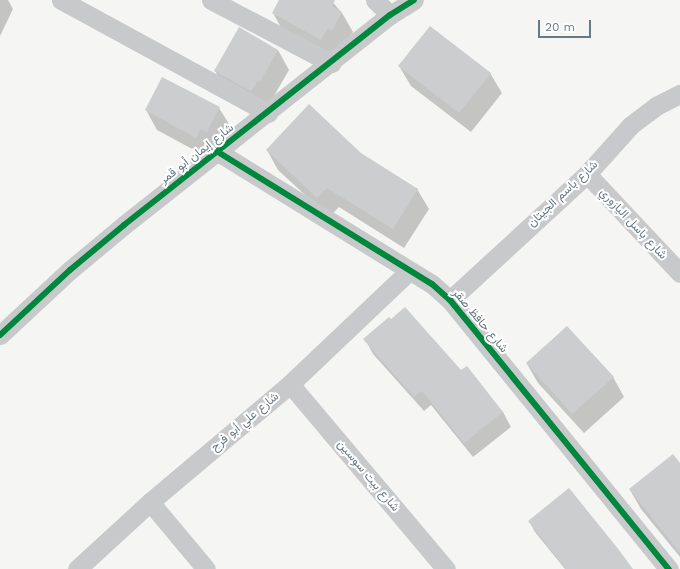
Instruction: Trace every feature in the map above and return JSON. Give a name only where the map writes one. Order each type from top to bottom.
[{"type":"street","points":[[61,0],[268,113]]},
{"type":"street","points":[[211,0],[331,63]]},
{"type":"street","points":[[375,0],[390,15]]},
{"type":"street","name":"شارع إيمان أبو قمر","points":[[0,335],[70,270],[390,15],[414,0]]},
{"type":"street","name":"شارع باسم الجيتان","points":[[450,300],[587,174],[631,125],[656,106],[680,94]]},
{"type":"street","name":"شارع حافظ صقر","points":[[218,152],[432,284],[450,300],[669,569]]},
{"type":"street","name":"شارع باسل اليازوري","points":[[587,174],[680,273]]},
{"type":"street","name":"شارع علي أبو فرح","points":[[77,569],[150,502],[290,384],[409,271]]},
{"type":"street","name":"شارع بيت سوسين","points":[[290,384],[446,569]]},
{"type":"street","points":[[150,502],[206,569]]},
{"type":"building","points":[[279,0],[335,0],[332,6],[342,12],[332,31],[328,28],[321,40],[272,13]]},
{"type":"building","points":[[430,26],[491,73],[459,113],[398,66]]},
{"type":"building","points":[[239,27],[278,50],[260,82],[258,81],[251,91],[214,71]]},
{"type":"building","points":[[162,77],[220,107],[207,132],[201,129],[196,138],[145,110]]},
{"type":"building","points":[[309,104],[361,153],[418,189],[393,229],[327,188],[317,198],[266,150]]},
{"type":"building","points":[[405,307],[461,370],[467,366],[503,412],[464,443],[422,391],[414,397],[363,339],[389,317],[391,319]]},
{"type":"building","points":[[567,326],[614,377],[572,414],[526,363]]},
{"type":"building","points":[[673,454],[680,463],[680,553],[629,489]]},
{"type":"building","points":[[569,488],[633,569],[566,569],[528,521]]},
{"type":"cycle path","points":[[0,335],[70,270],[124,225],[390,15],[414,0]]},
{"type":"cycle path","points":[[218,152],[432,284],[450,300],[669,569]]}]
